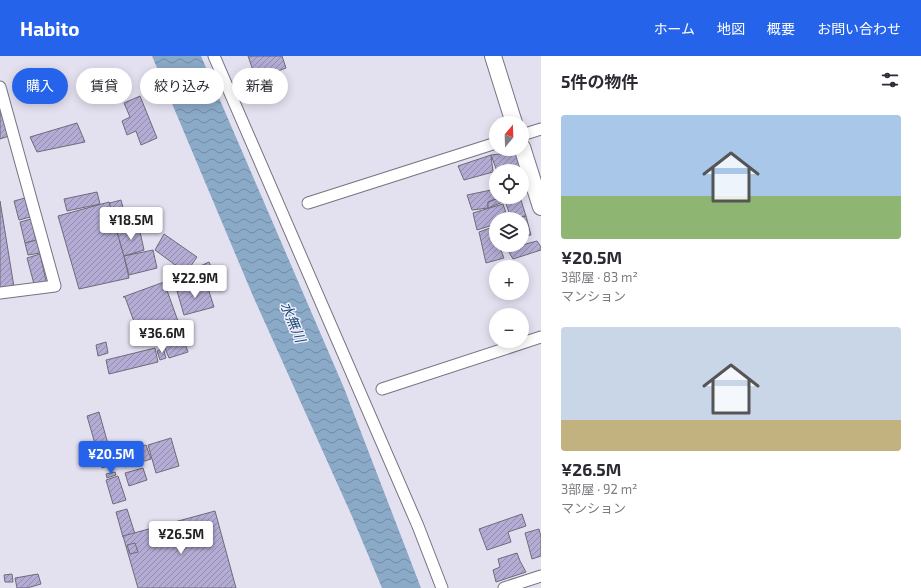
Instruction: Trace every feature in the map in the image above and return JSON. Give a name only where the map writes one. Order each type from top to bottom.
[{"type":"street","points":[[214,56],[418,526],[442,588]]},
{"type":"street","points":[[493,56],[512,116]]},
{"type":"street","points":[[0,87],[55,286],[0,293]]},
{"type":"street","points":[[529,133],[541,129]]},
{"type":"street","points":[[308,203],[489,145]]},
{"type":"street","points":[[525,156],[541,207]]},
{"type":"street","points":[[382,389],[541,337]]},
{"type":"street","points":[[504,588],[541,576]]},
{"type":"water","points":[[152,56],[201,56],[206,68],[157,68]]},
{"type":"water","name":"水無川","points":[[172,104],[222,104],[344,388],[421,588],[382,588],[351,514],[253,296]]},
{"type":"building","points":[[248,56],[282,56],[286,68],[252,68]]},
{"type":"building","points":[[140,96],[140,104],[143,104],[157,138],[141,145],[136,131],[127,135],[122,121],[130,117],[124,104],[132,104],[132,100]]},
{"type":"building","points":[[2,112],[9,136],[0,139],[0,113]]},
{"type":"building","points":[[77,123],[85,142],[37,152],[30,137]]},
{"type":"building","points":[[491,156],[517,156],[519,164],[494,164]]},
{"type":"building","points":[[491,156],[492,164],[489,164],[489,173],[464,180],[458,166]]},
{"type":"building","points":[[489,190],[488,208],[472,210],[467,195]]},
{"type":"building","points":[[97,192],[100,204],[67,211],[64,199]]},
{"type":"building","points":[[25,198],[30,217],[19,220],[14,201]]},
{"type":"building","points":[[121,200],[129,230],[117,232],[109,202]]},
{"type":"building","points":[[0,201],[14,287],[0,289]]},
{"type":"building","points":[[109,202],[129,278],[79,289],[58,216]]},
{"type":"building","points":[[488,202],[489,204],[498,204],[488,208]]},
{"type":"building","points":[[503,204],[506,212],[489,212],[489,226],[477,230],[473,213]]},
{"type":"building","points":[[506,204],[522,204],[525,212],[509,212]]},
{"type":"building","points":[[31,219],[36,240],[25,243],[20,222]]},
{"type":"building","points":[[139,227],[144,250],[124,256],[117,232]]},
{"type":"building","points":[[489,228],[489,252],[502,252],[504,258],[489,260],[489,262],[486,263],[479,232]]},
{"type":"building","points":[[164,234],[197,257],[186,273],[155,250]]},
{"type":"building","points":[[37,240],[40,253],[28,255],[25,243]]},
{"type":"building","points":[[537,241],[541,247],[541,250],[513,259],[509,252],[529,252],[529,243]]},
{"type":"building","points":[[153,250],[157,268],[129,275],[124,256]]},
{"type":"building","points":[[40,254],[46,281],[34,284],[27,258]]},
{"type":"building","points":[[209,262],[218,282],[206,288],[196,268]]},
{"type":"building","points":[[164,282],[179,324],[140,338],[125,297],[123,297]]},
{"type":"building","points":[[206,282],[214,307],[184,315],[177,291]]},
{"type":"building","points":[[184,341],[188,352],[169,358],[164,346]]},
{"type":"building","points":[[106,342],[108,353],[98,356],[96,345]]},
{"type":"building","points":[[155,348],[158,362],[109,374],[106,360]]},
{"type":"building","points":[[163,348],[166,358],[160,360],[157,351]]},
{"type":"building","points":[[99,412],[108,444],[96,447],[87,416]]},
{"type":"building","points":[[171,438],[179,466],[156,473],[148,445]]},
{"type":"building","points":[[109,445],[115,464],[102,468],[96,448]]},
{"type":"building","points":[[146,445],[151,459],[125,467],[122,452]]},
{"type":"building","points":[[143,468],[147,480],[129,486],[125,473]]},
{"type":"building","points":[[115,472],[116,475],[107,478],[106,474]]},
{"type":"building","points":[[118,476],[126,500],[113,504],[106,480]]},
{"type":"building","points":[[127,509],[135,534],[123,537],[116,512]]},
{"type":"building","points":[[215,511],[236,588],[138,588],[123,536]]},
{"type":"building","points":[[522,514],[526,526],[508,532],[511,542],[487,550],[479,529]]},
{"type":"building","points":[[539,529],[541,537],[541,556],[532,559],[525,533]]},
{"type":"building","points":[[135,543],[138,552],[130,554],[127,545]]},
{"type":"building","points":[[517,553],[526,572],[496,582],[493,570],[500,567],[498,559]]},
{"type":"building","points":[[12,574],[13,582],[5,582],[4,575]]},
{"type":"building","points":[[38,574],[41,584],[27,588],[17,588],[15,578]]}]
